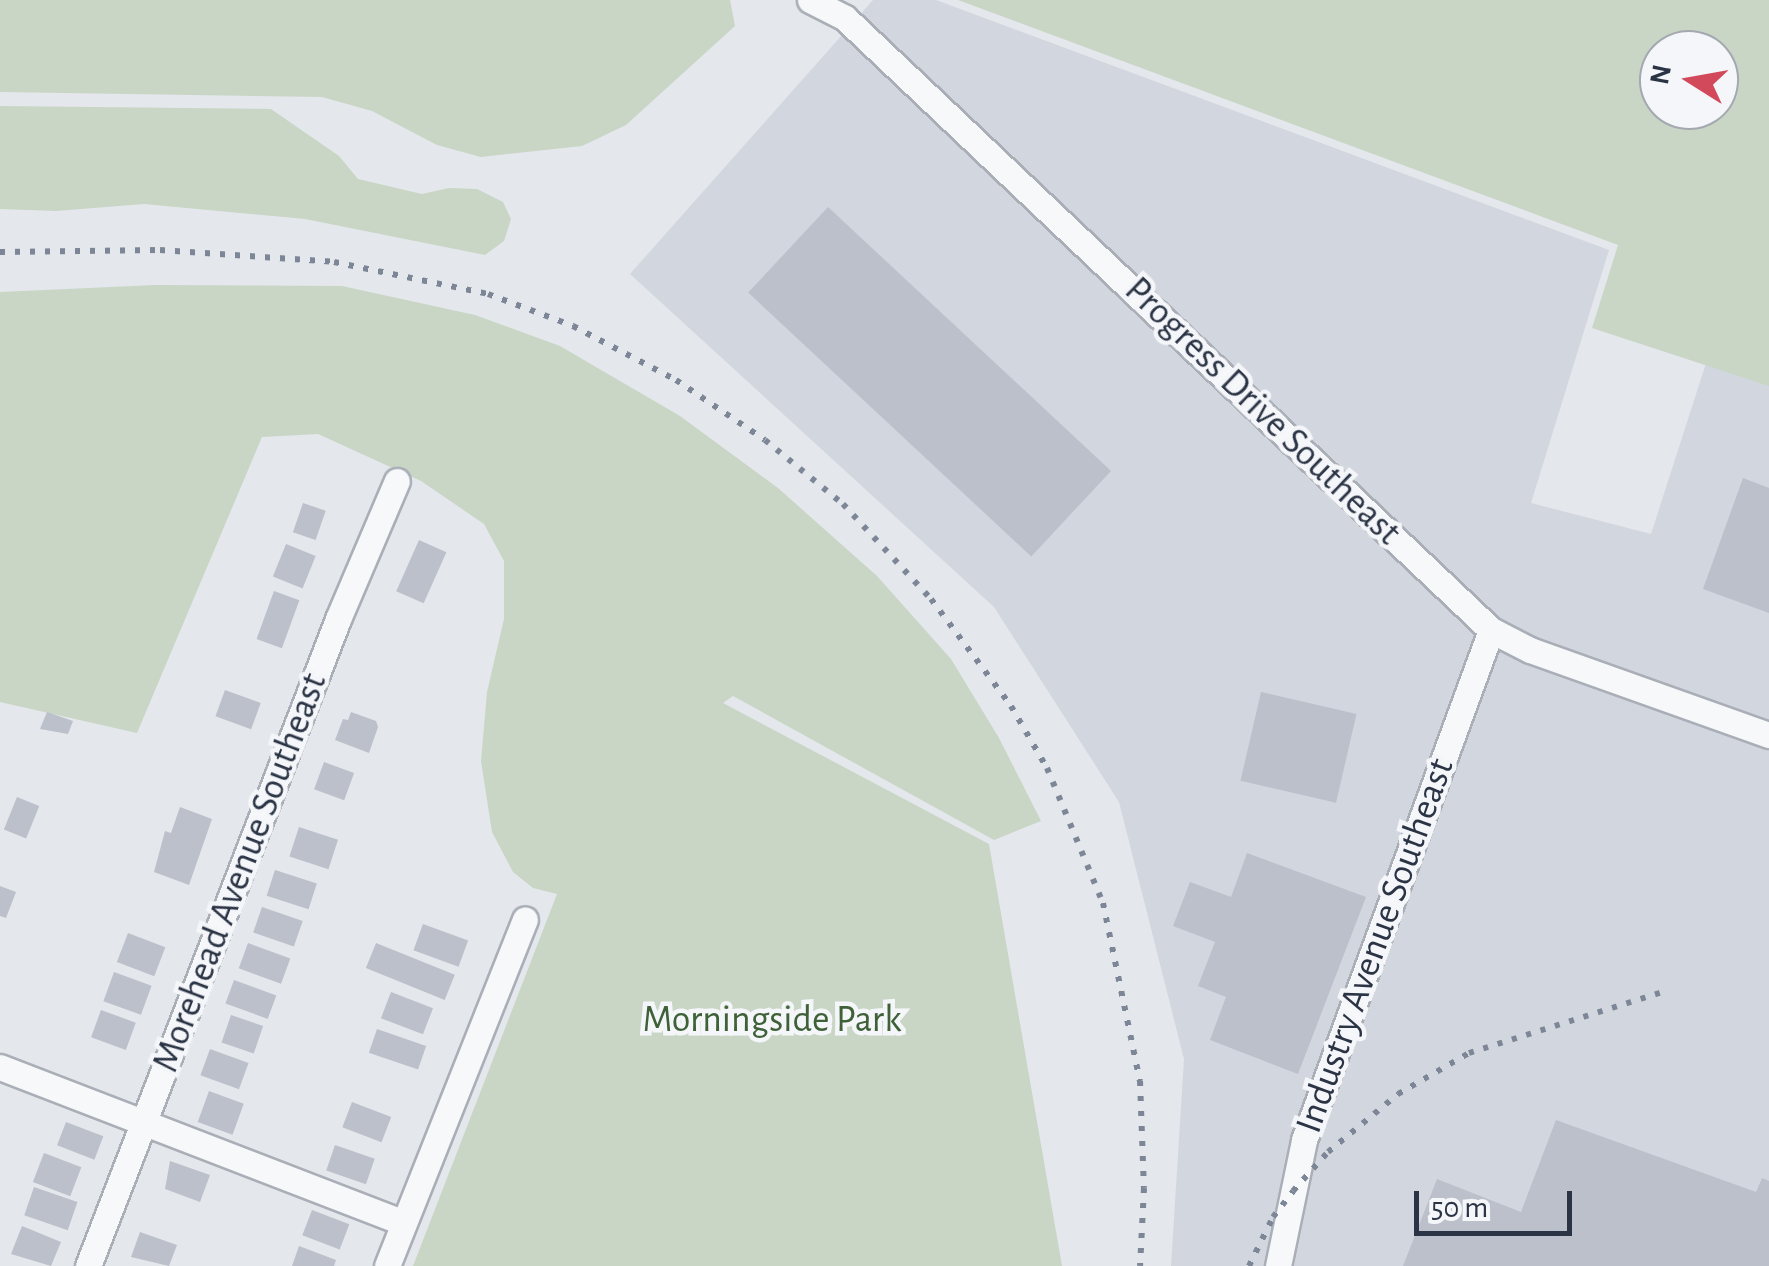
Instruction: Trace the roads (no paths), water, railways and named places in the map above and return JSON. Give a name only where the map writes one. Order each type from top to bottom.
[{"type":"street","name":"Progress Drive Southeast","points":[[810,0],[845,18],[1491,630],[1530,650],[1769,735]]},
{"type":"street","name":"Morehead Avenue Southeast","points":[[88,1266],[338,619],[398,481]]},
{"type":"street","name":"Industry Avenue Southeast","points":[[1278,1266],[1304,1140],[1491,630]]},
{"type":"street","points":[[387,1266],[525,920]]},
{"type":"street","points":[[0,1066],[402,1222]]},
{"type":"railway","points":[[0,252],[160,250],[334,262],[488,294],[573,326],[676,380],[765,440],[843,504],[931,599],[1011,706],[1047,768],[1103,903],[1140,1081],[1144,1188],[1140,1266]]},
{"type":"railway","points":[[1249,1266],[1273,1217],[1293,1191],[1328,1152],[1398,1094],[1469,1053],[1666,991]]},
{"type":"park label","name":"Morningside Park","points":[[772,1021]]}]
